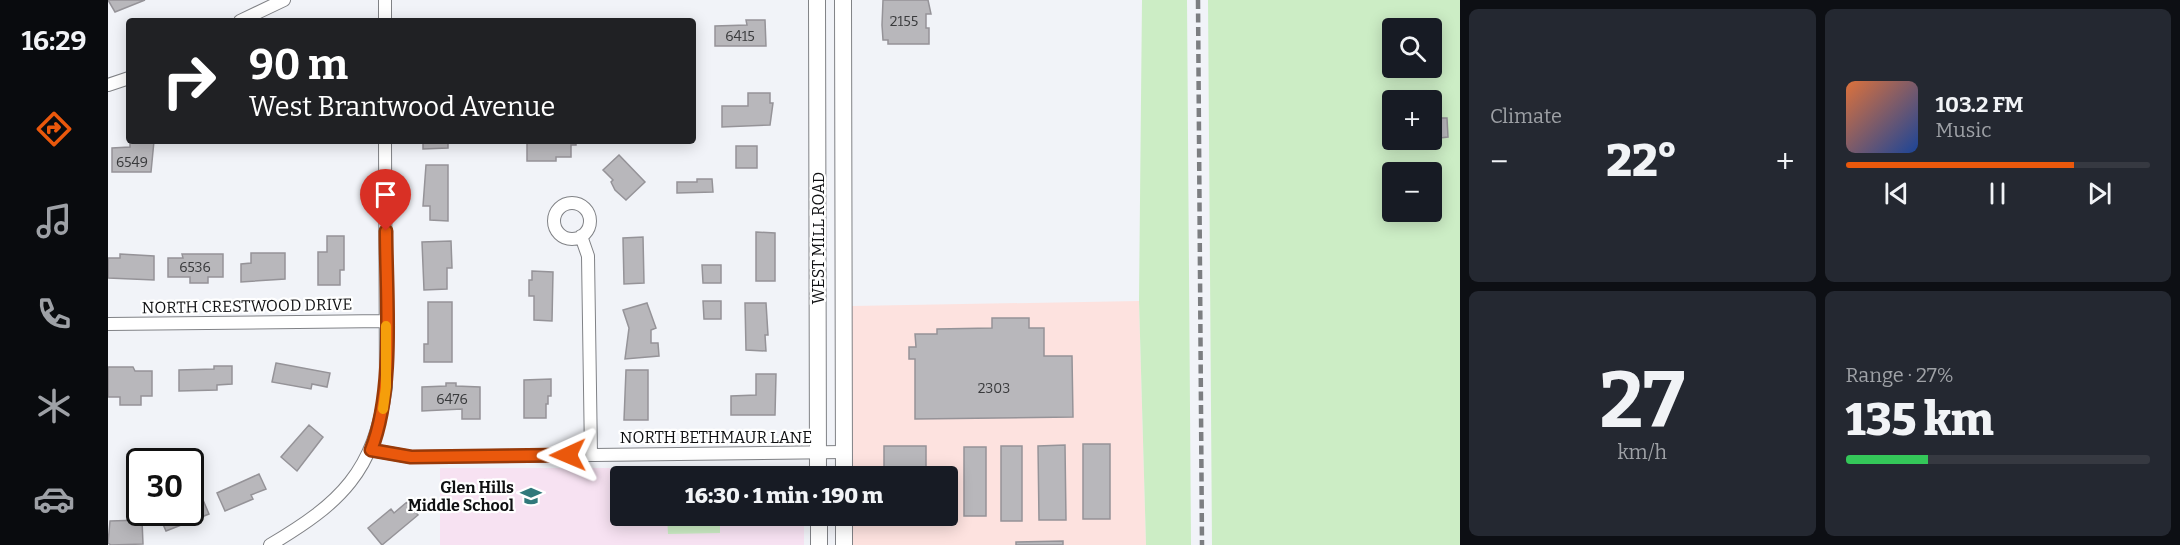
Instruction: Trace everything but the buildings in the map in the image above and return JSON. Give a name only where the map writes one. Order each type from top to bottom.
[{"type":"main road","name":"WEST MILL ROAD","points":[[817,0],[818,466]]},
{"type":"main road","name":"WEST MILL ROAD","points":[[843,0],[844,466]]},
{"type":"main road","points":[[819,526],[819,545]]},
{"type":"main road","points":[[844,526],[844,545]]},
{"type":"street","points":[[246,18],[284,0]]},
{"type":"street","points":[[386,0],[386,18]]},
{"type":"street","points":[[108,85],[126,79]]},
{"type":"street","points":[[270,545],[321,514],[339,496],[371,450],[381,422],[386,387],[386,144]]},
{"type":"street","points":[[581,236],[588,256],[591,454]]},
{"type":"street","name":"NORTH CRESTWOOD DRIVE","points":[[108,324],[386,321]]},
{"type":"street","name":"NORTH BETHMAUR LANE","points":[[371,450],[411,457],[844,452]]},
{"type":"shaded area","points":[[1139,301],[1146,545],[853,545],[853,526],[958,526],[958,466],[852,466],[852,306]]},
{"type":"shaded area","name":"Glen Hills Middle School","points":[[440,468],[610,468],[610,526],[804,526],[804,545],[440,545]]},
{"type":"green space","points":[[1142,0],[1187,0],[1191,545],[1146,545],[1139,301]]},
{"type":"green space","points":[[1208,0],[1460,0],[1460,545],[1212,545]]},
{"type":"green space","points":[[668,526],[720,526],[720,533],[668,534]]},
{"type":"railway","points":[[1198,0],[1202,545]]},
{"type":"slow traffic","points":[[383,409],[386,387],[386,326]]},
{"type":"place","name":"Glen Hills Middle School","points":[[531,496]]},
{"type":"route","points":[[386,231],[386,387],[381,422],[371,450],[411,457],[568,455]]}]
